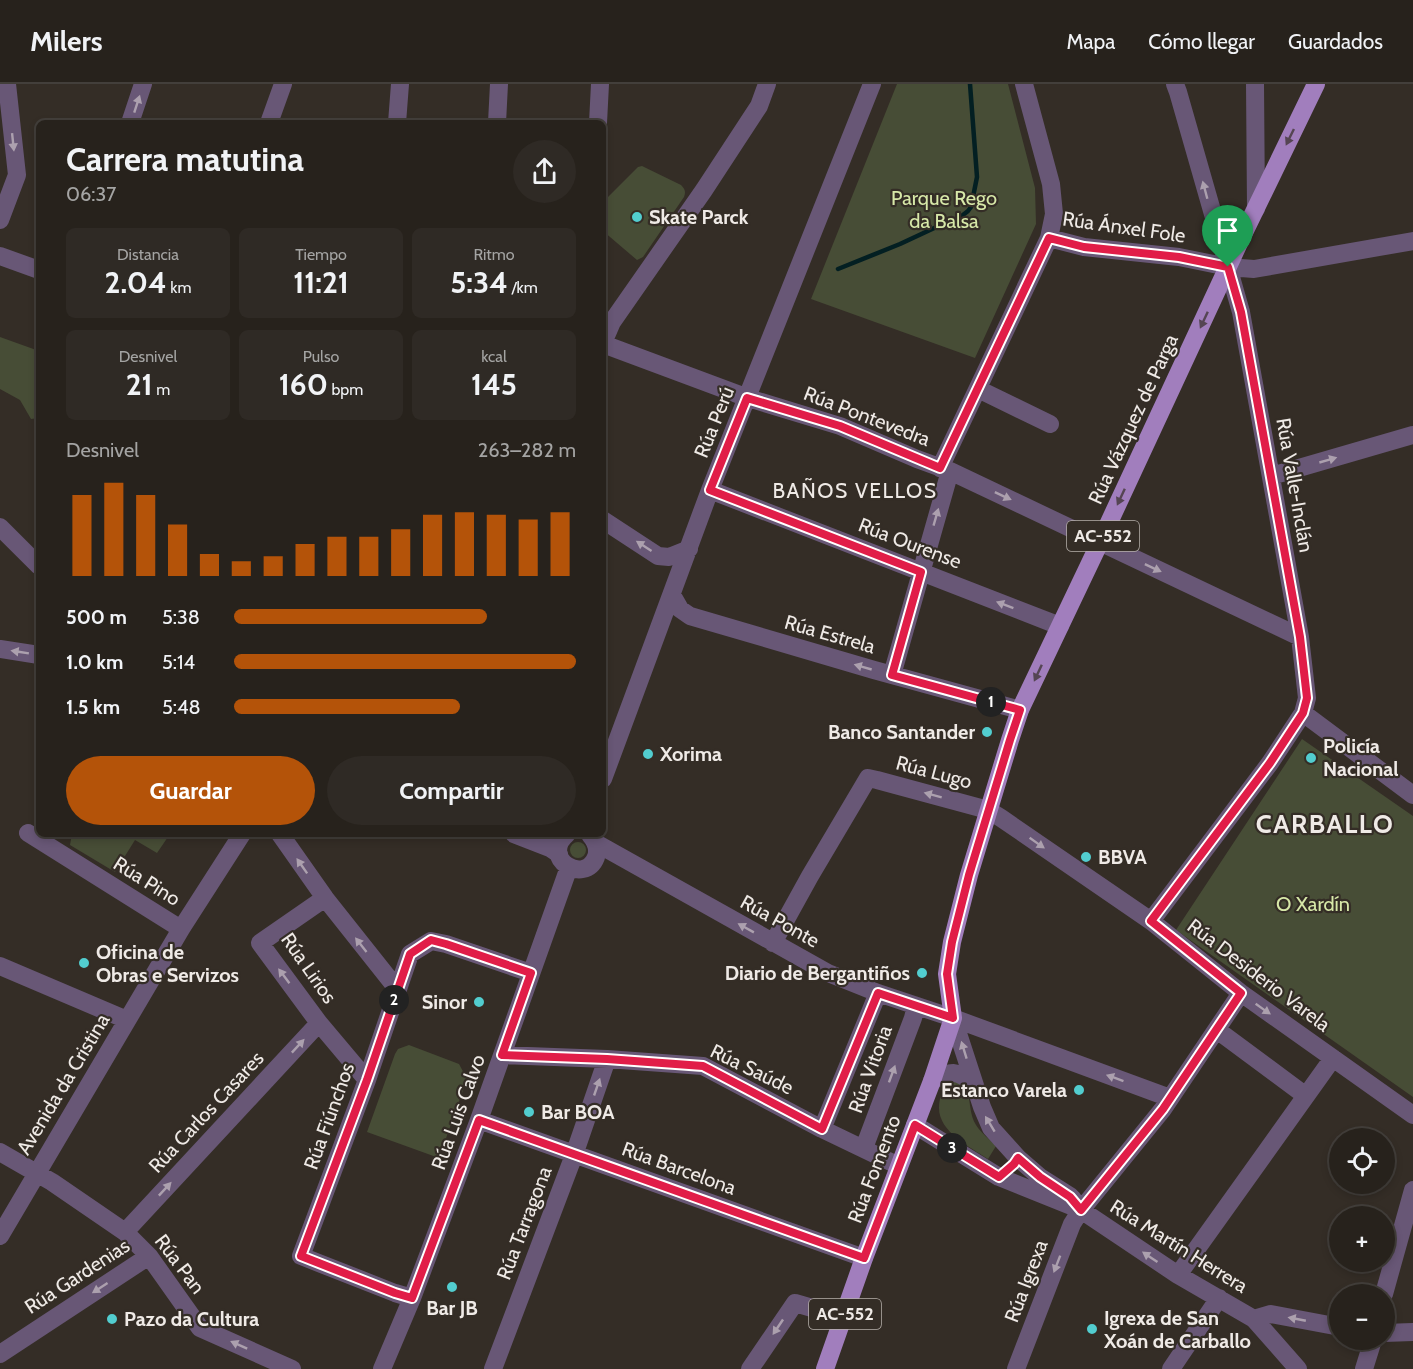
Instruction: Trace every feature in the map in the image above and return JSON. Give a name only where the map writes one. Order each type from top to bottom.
[{"type":"main road","name":"Rúa Vázquez de Parga","points":[[988,810],[1020,710],[1316,84]]},
{"type":"main road","name":"AC-552","points":[[953,1018],[947,974],[948,959],[960,906],[988,810]]},
{"type":"main road","name":"Rúa Fomento","points":[[825,1369],[953,1018]]},
{"type":"street","points":[[0,220],[16,175],[7,84]]},
{"type":"street","points":[[131,120],[143,84]]},
{"type":"street","points":[[270,120],[283,84]]},
{"type":"street","points":[[397,120],[400,84]]},
{"type":"street","points":[[497,120],[499,84]]},
{"type":"street","points":[[598,120],[600,84]]},
{"type":"street","points":[[606,336],[612,322],[759,106],[767,84]]},
{"type":"street","name":"Rúa Perú","points":[[606,771],[710,490],[872,84]]},
{"type":"street","points":[[892,675],[921,572],[945,469],[978,389],[1049,238],[1054,214],[1050,184],[1024,84]]},
{"type":"street","name":"Rúa Valle-Inclán","points":[[1175,84],[1241,312],[1300,637],[1307,698],[1303,713]]},
{"type":"street","points":[[1255,84],[1256,209]]},
{"type":"street","name":"Rúa Ánxel Fole","points":[[1049,238],[1084,247],[1179,257],[1228,267],[1254,269],[1413,241]]},
{"type":"street","points":[[0,256],[36,269]]},
{"type":"street","name":"Rúa Pontevedra","points":[[606,344],[747,398],[840,426],[945,469],[1300,637]]},
{"type":"street","points":[[978,389],[1050,424]]},
{"type":"street","points":[[1271,476],[1413,435]]},
{"type":"street","name":"Rúa Ourense","points":[[710,490],[1060,626]]},
{"type":"street","points":[[606,522],[658,555],[669,556],[689,549]]},
{"type":"street","points":[[0,527],[36,563]]},
{"type":"street","name":"Rúa Estrela","points":[[672,596],[680,609],[690,616],[1020,710]]},
{"type":"street","points":[[0,649],[36,655]]},
{"type":"street","points":[[1151,921],[1270,763],[1303,713],[1413,795]]},
{"type":"street","name":"Rúa Lugo","points":[[773,943],[868,777],[988,810]]},
{"type":"street","name":"Rúa Desiderio Varela","points":[[988,810],[1151,921],[1241,993],[1413,1115]]},
{"type":"street","name":"Rúa Pino","points":[[28,833],[181,929]]},
{"type":"street","name":"Avenida da Cristina","points":[[0,1236],[181,929],[240,837]]},
{"type":"street","points":[[282,837],[325,898],[398,990]]},
{"type":"street","points":[[522,837],[550,848],[576,869],[588,866],[596,856],[597,849],[592,839]]},
{"type":"street","name":"Rúa Luis Calvo","points":[[382,1369],[412,1298],[479,1120],[531,973],[564,860],[559,847],[562,837]]},
{"type":"street","name":"Rúa Ponte","points":[[592,839],[828,973],[1170,1098]]},
{"type":"street","name":"Rúa Lirios","points":[[325,898],[260,943],[319,1023],[367,1080]]},
{"type":"street","name":"Rúa Fiúnchos","points":[[412,1298],[301,1256],[367,1080],[410,954],[431,940],[531,973]]},
{"type":"street","points":[[0,966],[127,1020]]},
{"type":"street","points":[[822,1129],[878,993]]},
{"type":"street","name":"Rúa Igrexa","points":[[1016,1369],[1072,1224],[1170,1098],[1241,993]]},
{"type":"street","name":"Rúa Vitoria","points":[[864,1148],[916,1006]]},
{"type":"street","points":[[953,1018],[991,1128],[1018,1158],[1040,1177],[1070,1197],[1081,1210]]},
{"type":"street","name":"Rúa Carlos Casares","points":[[125,1232],[319,1023]]},
{"type":"street","points":[[1216,1030],[1306,1096]]},
{"type":"street","name":"Rúa Saúde","points":[[502,1055],[703,1066],[822,1129],[899,1166]]},
{"type":"street","points":[[1178,1275],[1333,1058]]},
{"type":"street","name":"Rúa Tarragona","points":[[493,1369],[574,1155],[607,1059]]},
{"type":"street","points":[[932,1080],[944,1074],[957,1072],[974,1083]]},
{"type":"street","name":"Rúa Barcelona","points":[[479,1120],[864,1258]]},
{"type":"street","points":[[915,1125],[999,1177],[1081,1210]]},
{"type":"street","name":"Rúa Pan","points":[[0,1152],[125,1232],[149,1256],[200,1328],[292,1369]]},
{"type":"street","points":[[999,1177],[1018,1158]]},
{"type":"street","points":[[1387,1284],[1413,1190]]},
{"type":"street","name":"Rúa Martín Herrera","points":[[1081,1210],[1178,1275],[1254,1319],[1298,1369]]},
{"type":"street","name":"Rúa Gardenias","points":[[0,1354],[149,1256]]},
{"type":"street","points":[[1171,1369],[1219,1298]]},
{"type":"street","points":[[750,1369],[795,1303],[843,1317]]},
{"type":"street","points":[[1254,1319],[1271,1314],[1329,1326]]},
{"type":"street","points":[[1395,1333],[1413,1332]]},
{"type":"street","points":[[1364,1369],[1369,1350]]},
{"type":"green space","name":"Parque Rego da Balsa","points":[[897,84],[1008,84],[1035,188],[1036,224],[975,358],[811,299]]},
{"type":"green space","name":"Skate Parck","points":[[642,166],[681,185],[685,194],[643,257],[637,260],[606,234],[606,199],[638,167]]},
{"type":"green space","points":[[0,337],[36,350],[36,418],[31,419],[20,400],[0,389]]},
{"type":"green space","name":"O Xardín","points":[[1302,739],[1413,816],[1413,1097],[1176,930]]},
{"type":"green space","points":[[71,837],[168,837],[157,853],[135,840],[115,872],[70,845]]},
{"type":"green space","points":[[575,842],[581,842],[586,850],[584,856],[575,858],[570,853],[570,847]]},
{"type":"green space","points":[[409,1045],[459,1064],[467,1079],[439,1158],[367,1132],[395,1054],[398,1049]]},
{"type":"green space","points":[[946,1079],[956,1081],[966,1090],[976,1125],[996,1146],[988,1159],[950,1132],[940,1117],[940,1097]]},
{"type":"waterway","points":[[838,269],[945,223],[954,222],[971,207],[977,177],[970,84]]},
{"type":"place","name":"Skate Parck","points":[[637,217]]},
{"type":"place","name":"Banco Santander","points":[[987,732]]},
{"type":"place","name":"Xorima","points":[[648,754]]},
{"type":"place","name":"Policía Nacional","points":[[1311,758]]},
{"type":"place","name":"BBVA","points":[[1086,857]]},
{"type":"place","name":"Oficina de Obras e Servizos","points":[[84,963]]},
{"type":"place","name":"Diario de Bergantiños","points":[[922,973]]},
{"type":"place","name":"Sinor","points":[[479,1002]]},
{"type":"place","name":"Estanco Varela","points":[[1079,1090]]},
{"type":"place","name":"Bar BOA","points":[[529,1112]]},
{"type":"place","name":"Bar JB","points":[[452,1287]]},
{"type":"place","name":"Pazo da Cultura","points":[[112,1319]]},
{"type":"place","name":"Igrexa de San Xoán de Carballo","points":[[1092,1329]]},
{"type":"district","name":"BAÑOS VELLOS","points":[[855,490]]},
{"type":"district","name":"CARBALLO","points":[[1325,824]]},
{"type":"route","points":[[1049,238],[1084,247],[1179,257],[1228,267],[1241,312],[1300,637],[1307,698],[1303,713],[1270,763],[1151,921],[1241,993],[1163,1109],[1081,1210],[1070,1197],[1040,1177],[1018,1158],[999,1177],[915,1125],[864,1258],[479,1120],[412,1298],[301,1256],[367,1080],[410,954],[431,940],[531,973],[502,1055],[703,1066],[822,1129],[878,993],[953,1018],[948,989],[948,959],[960,906],[1020,710],[892,675],[921,572],[710,490],[747,398],[840,426],[940,468],[1049,238]]}]
